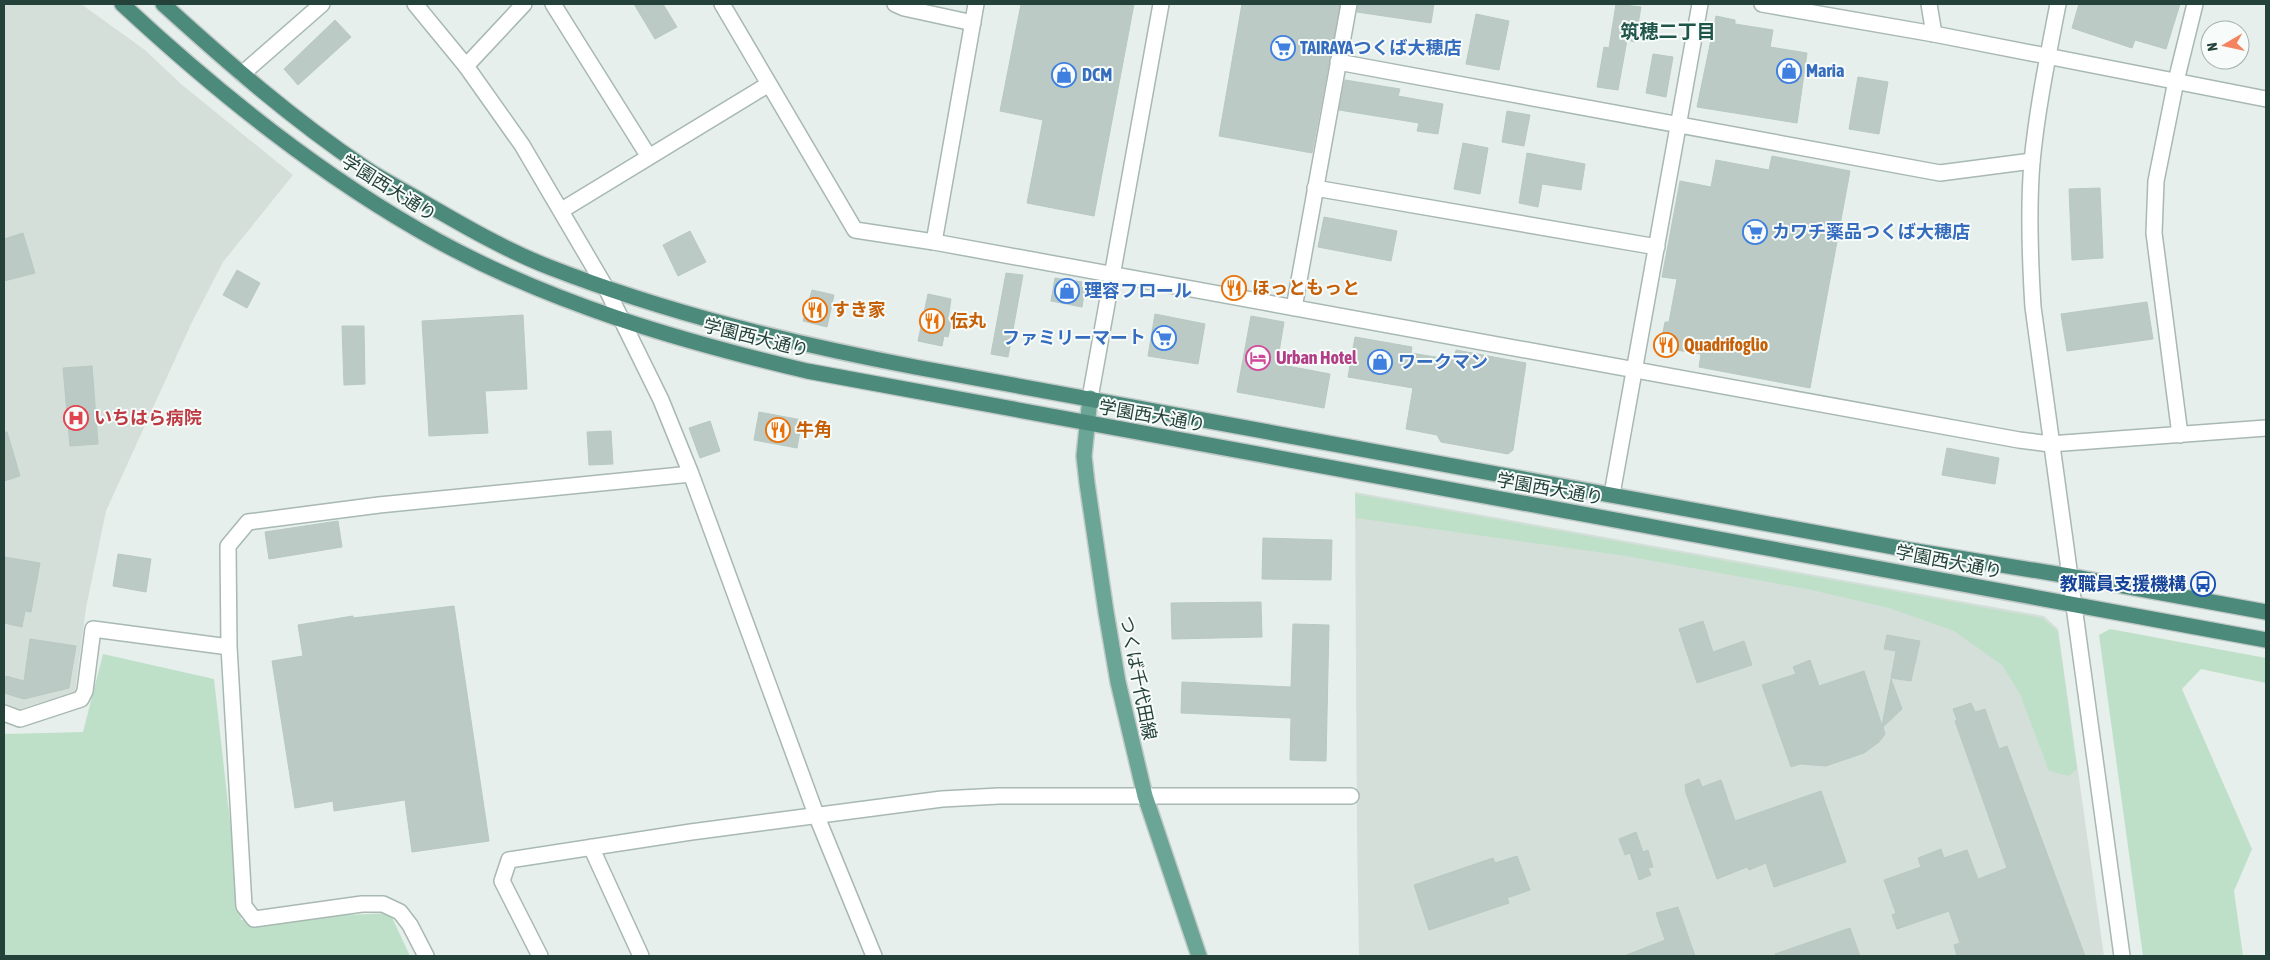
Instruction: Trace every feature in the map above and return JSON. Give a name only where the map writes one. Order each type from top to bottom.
[{"type":"highway","name":"学園西大通り","points":[[122,4],[256,119],[316,164],[376,205],[439,241],[492,268],[550,293],[697,344],[807,371],[2266,640]]},
{"type":"highway","name":"学園西大通り","points":[[163,4],[289,114],[374,174],[497,243],[547,266],[606,288],[717,323],[805,345],[1910,550],[2069,576],[2266,612]]},
{"type":"main road","name":"つくば千代田線","points":[[1090,398],[1084,456],[1087,483],[1106,612],[1130,736],[1145,796],[1199,956]]},
{"type":"street","points":[[242,74],[322,4]]},
{"type":"street","points":[[415,4],[466,66],[522,145],[562,210],[606,288],[661,400],[691,474],[817,817],[874,956]]},
{"type":"street","points":[[466,66],[524,4]]},
{"type":"street","points":[[553,4],[649,157]]},
{"type":"street","points":[[722,4],[855,230],[934,242],[2050,444],[2266,428]]},
{"type":"street","points":[[896,4],[904,8],[973,23]]},
{"type":"street","points":[[934,242],[976,4]]},
{"type":"street","points":[[1090,398],[1161,4]]},
{"type":"street","points":[[1294,308],[1349,4]]},
{"type":"street","points":[[1612,494],[1700,4]]},
{"type":"street","points":[[1762,4],[1934,34],[2266,99]]},
{"type":"street","points":[[1929,4],[1934,34]]},
{"type":"street","points":[[2058,4],[2032,161],[2029,240],[2033,307],[2050,444],[2122,956]]},
{"type":"street","points":[[2180,434],[2154,233],[2156,181],[2176,80],[2195,4]]},
{"type":"street","points":[[1338,62],[1940,173],[2032,161]]},
{"type":"street","points":[[562,210],[769,84]]},
{"type":"street","points":[[1315,188],[1657,247]]},
{"type":"street","points":[[426,956],[410,925],[400,912],[383,904],[362,904],[254,919],[244,906],[229,647],[228,546],[248,522],[380,505],[691,474]]},
{"type":"street","points":[[4,713],[20,719],[80,699],[85,691],[93,629],[229,647]]},
{"type":"street","points":[[540,956],[502,881],[509,860],[691,832],[817,817],[942,799],[999,796],[1351,796]]},
{"type":"street","points":[[591,848],[641,956]]},
{"type":"shaded area","name":"いちはら病院","points":[[4,4],[81,4],[145,50],[181,84],[293,175],[223,262],[191,324],[106,511],[86,608],[75,692],[20,709],[4,703]]},
{"type":"shaded area","name":"教職員支援機構","points":[[1355,492],[2044,616],[2058,629],[2104,956],[1359,956]]},
{"type":"green space","points":[[1355,494],[2042,618],[2058,631],[2077,769],[2069,776],[2049,771],[2020,694],[2002,665],[1954,631],[1889,608],[1807,589],[1626,556],[1356,518]]},
{"type":"green space","points":[[2110,629],[2266,658],[2266,683],[2201,669],[2182,689],[2252,849],[2234,891],[2243,956],[2143,956],[2099,635]]},
{"type":"green space","points":[[103,654],[214,679],[241,920],[390,913],[410,956],[4,956],[4,734],[83,732]]},
{"type":"building","points":[[634,4],[663,4],[677,27],[655,39]]},
{"type":"building","name":"DCM","points":[[1021,4],[1134,4],[1094,216],[1027,203],[1043,120],[1000,111]]},
{"type":"building","name":"TAIRAYAつくば大穂店","points":[[1242,4],[1340,4],[1312,153],[1219,136]]},
{"type":"building","points":[[1358,4],[1434,4],[1431,23],[1357,12]]},
{"type":"building","points":[[1616,4],[1641,7],[1635,42],[1627,40],[1618,90],[1597,87],[1604,47],[1609,48]]},
{"type":"building","points":[[2079,4],[2180,4],[2166,49],[2135,40],[2132,48],[2072,28]]},
{"type":"building","points":[[1476,14],[1509,21],[1499,70],[1466,64]]},
{"type":"building","points":[[1716,16],[1735,20],[1735,24],[1773,30],[1770,47],[1807,53],[1797,123],[1697,107]]},
{"type":"building","points":[[335,20],[351,37],[298,85],[284,69]]},
{"type":"building","points":[[1653,54],[1673,57],[1666,97],[1646,93]]},
{"type":"building","points":[[1858,77],[1888,82],[1879,134],[1849,129]]},
{"type":"building","points":[[1345,80],[1400,89],[1398,96],[1443,104],[1438,134],[1417,131],[1419,123],[1339,110]]},
{"type":"building","points":[[1507,111],[1530,115],[1524,146],[1502,142]]},
{"type":"building","points":[[1463,143],[1488,148],[1480,194],[1454,189]]},
{"type":"building","points":[[1527,153],[1585,164],[1581,190],[1542,184],[1538,207],[1519,203]]},
{"type":"building","name":"カワチ薬品つくば大穂店","points":[[1772,156],[1850,171],[1810,388],[1699,367],[1701,354],[1676,350],[1678,340],[1662,337],[1665,322],[1669,322],[1677,279],[1662,277],[1680,181],[1711,187],[1716,160],[1769,170]]},
{"type":"building","points":[[2100,188],[2103,258],[2072,260],[2069,189]]},
{"type":"building","points":[[1324,217],[1397,231],[1391,261],[1318,247]]},
{"type":"building","points":[[690,231],[706,262],[678,276],[663,245]]},
{"type":"building","points":[[23,233],[35,273],[4,281],[4,239]]},
{"type":"building","points":[[237,270],[260,283],[247,308],[223,295]]},
{"type":"building","points":[[1006,273],[1023,275],[1008,357],[991,354]]},
{"type":"building","points":[[1055,278],[1082,282],[1081,287],[1085,288],[1082,307],[1051,301]]},
{"type":"building","points":[[812,290],[834,295],[827,327],[803,321]]},
{"type":"building","points":[[928,294],[951,299],[948,319],[952,320],[948,337],[944,336],[942,346],[918,341]]},
{"type":"building","points":[[2147,302],[2153,339],[2067,351],[2061,314]]},
{"type":"building","points":[[1155,314],[1205,324],[1198,364],[1148,356]]},
{"type":"building","points":[[523,315],[527,389],[485,391],[488,433],[429,436],[422,321]]},
{"type":"building","name":"Urban Hotel","points":[[1251,316],[1284,322],[1277,364],[1330,374],[1324,408],[1237,392]]},
{"type":"building","points":[[342,326],[364,326],[365,384],[344,385]]},
{"type":"building","points":[[1355,337],[1412,347],[1411,353],[1454,360],[1456,350],[1526,363],[1513,450],[1508,454],[1441,442],[1437,435],[1406,429],[1413,388],[1348,377]]},
{"type":"building","points":[[92,366],[98,444],[70,446],[63,368]]},
{"type":"building","name":"牛角","points":[[759,412],[802,420],[797,448],[754,440]]},
{"type":"building","points":[[710,421],[720,451],[700,458],[689,428]]},
{"type":"building","points":[[611,431],[613,464],[589,465],[587,432]]},
{"type":"building","points":[[4,432],[7,432],[20,476],[4,481]]},
{"type":"building","points":[[1947,448],[1999,458],[1995,484],[1942,475]]},
{"type":"building","points":[[338,521],[342,547],[269,559],[265,532]]},
{"type":"building","points":[[1263,538],[1332,540],[1331,580],[1262,579]]},
{"type":"building","points":[[118,554],[151,559],[146,592],[113,586]]},
{"type":"building","points":[[4,557],[40,563],[31,612],[25,611],[22,627],[4,623]]},
{"type":"building","points":[[1261,602],[1262,637],[1172,639],[1171,603]]},
{"type":"building","points":[[454,606],[489,841],[412,852],[405,800],[334,811],[333,801],[295,808],[272,661],[303,656],[298,625],[353,616],[353,618]]},
{"type":"building","points":[[1703,621],[1713,652],[1744,641],[1752,665],[1697,683],[1679,629]]},
{"type":"building","points":[[1293,624],[1329,625],[1326,761],[1290,760],[1291,718],[1181,713],[1182,682],[1291,687]]},
{"type":"building","points":[[1887,635],[1920,641],[1911,681],[1891,678],[1896,651],[1884,649]]},
{"type":"building","points":[[30,639],[76,646],[69,688],[24,699],[4,693],[6,676],[24,681]]},
{"type":"building","points":[[1810,660],[1819,686],[1864,671],[1882,726],[1891,679],[1902,709],[1883,727],[1885,734],[1879,742],[1864,753],[1826,766],[1800,764],[1791,767],[1762,685],[1796,674],[1793,667]]},
{"type":"building","points":[[1971,703],[1975,712],[1985,709],[1999,749],[2007,746],[2085,956],[1957,956],[1954,945],[1960,943],[1949,911],[1897,929],[1892,915],[1896,913],[1884,880],[1921,867],[1918,858],[1941,849],[1944,858],[1967,850],[1978,879],[2007,868],[1955,721],[1957,720],[1953,709]]},
{"type":"building","points":[[1699,779],[1702,787],[1721,780],[1735,821],[1821,791],[1846,862],[1774,887],[1766,863],[1749,870],[1747,867],[1717,879],[1686,793],[1685,785]]},
{"type":"building","points":[[1636,832],[1643,852],[1648,850],[1653,867],[1648,868],[1651,875],[1639,880],[1630,853],[1625,855],[1619,839]]},
{"type":"building","points":[[1517,856],[1530,890],[1507,898],[1509,903],[1429,930],[1414,885],[1493,858],[1495,863]]},
{"type":"building","points":[[1678,907],[1695,956],[1624,956],[1665,940],[1656,913]]},
{"type":"building","points":[[1850,928],[1860,956],[1776,956],[1775,954]]},
{"type":"place","name":"TAIRAYAつくば大穂店","points":[[1283,48]]},
{"type":"place","name":"Maria","points":[[1789,71]]},
{"type":"place","name":"DCM","points":[[1064,75]]},
{"type":"place","name":"カワチ薬品つくば大穂店","points":[[1755,232]]},
{"type":"place","name":"ほっともっと","points":[[1234,288]]},
{"type":"place","name":"理容フロール","points":[[1067,291]]},
{"type":"place","name":"すき家","points":[[815,310]]},
{"type":"place","name":"伝丸","points":[[932,321]]},
{"type":"place","name":"ファミリーマート","points":[[1164,338]]},
{"type":"place","name":"Quadrifoglio","points":[[1666,345]]},
{"type":"place","name":"Urban Hotel","points":[[1258,358]]},
{"type":"place","name":"ワークマン","points":[[1380,362]]},
{"type":"place","name":"いちはら病院","points":[[76,418]]},
{"type":"place","name":"牛角","points":[[778,430]]},
{"type":"place","name":"教職員支援機構","points":[[2203,584]]},
{"type":"district","name":"筑穂二丁目","points":[[1668,31]]}]
